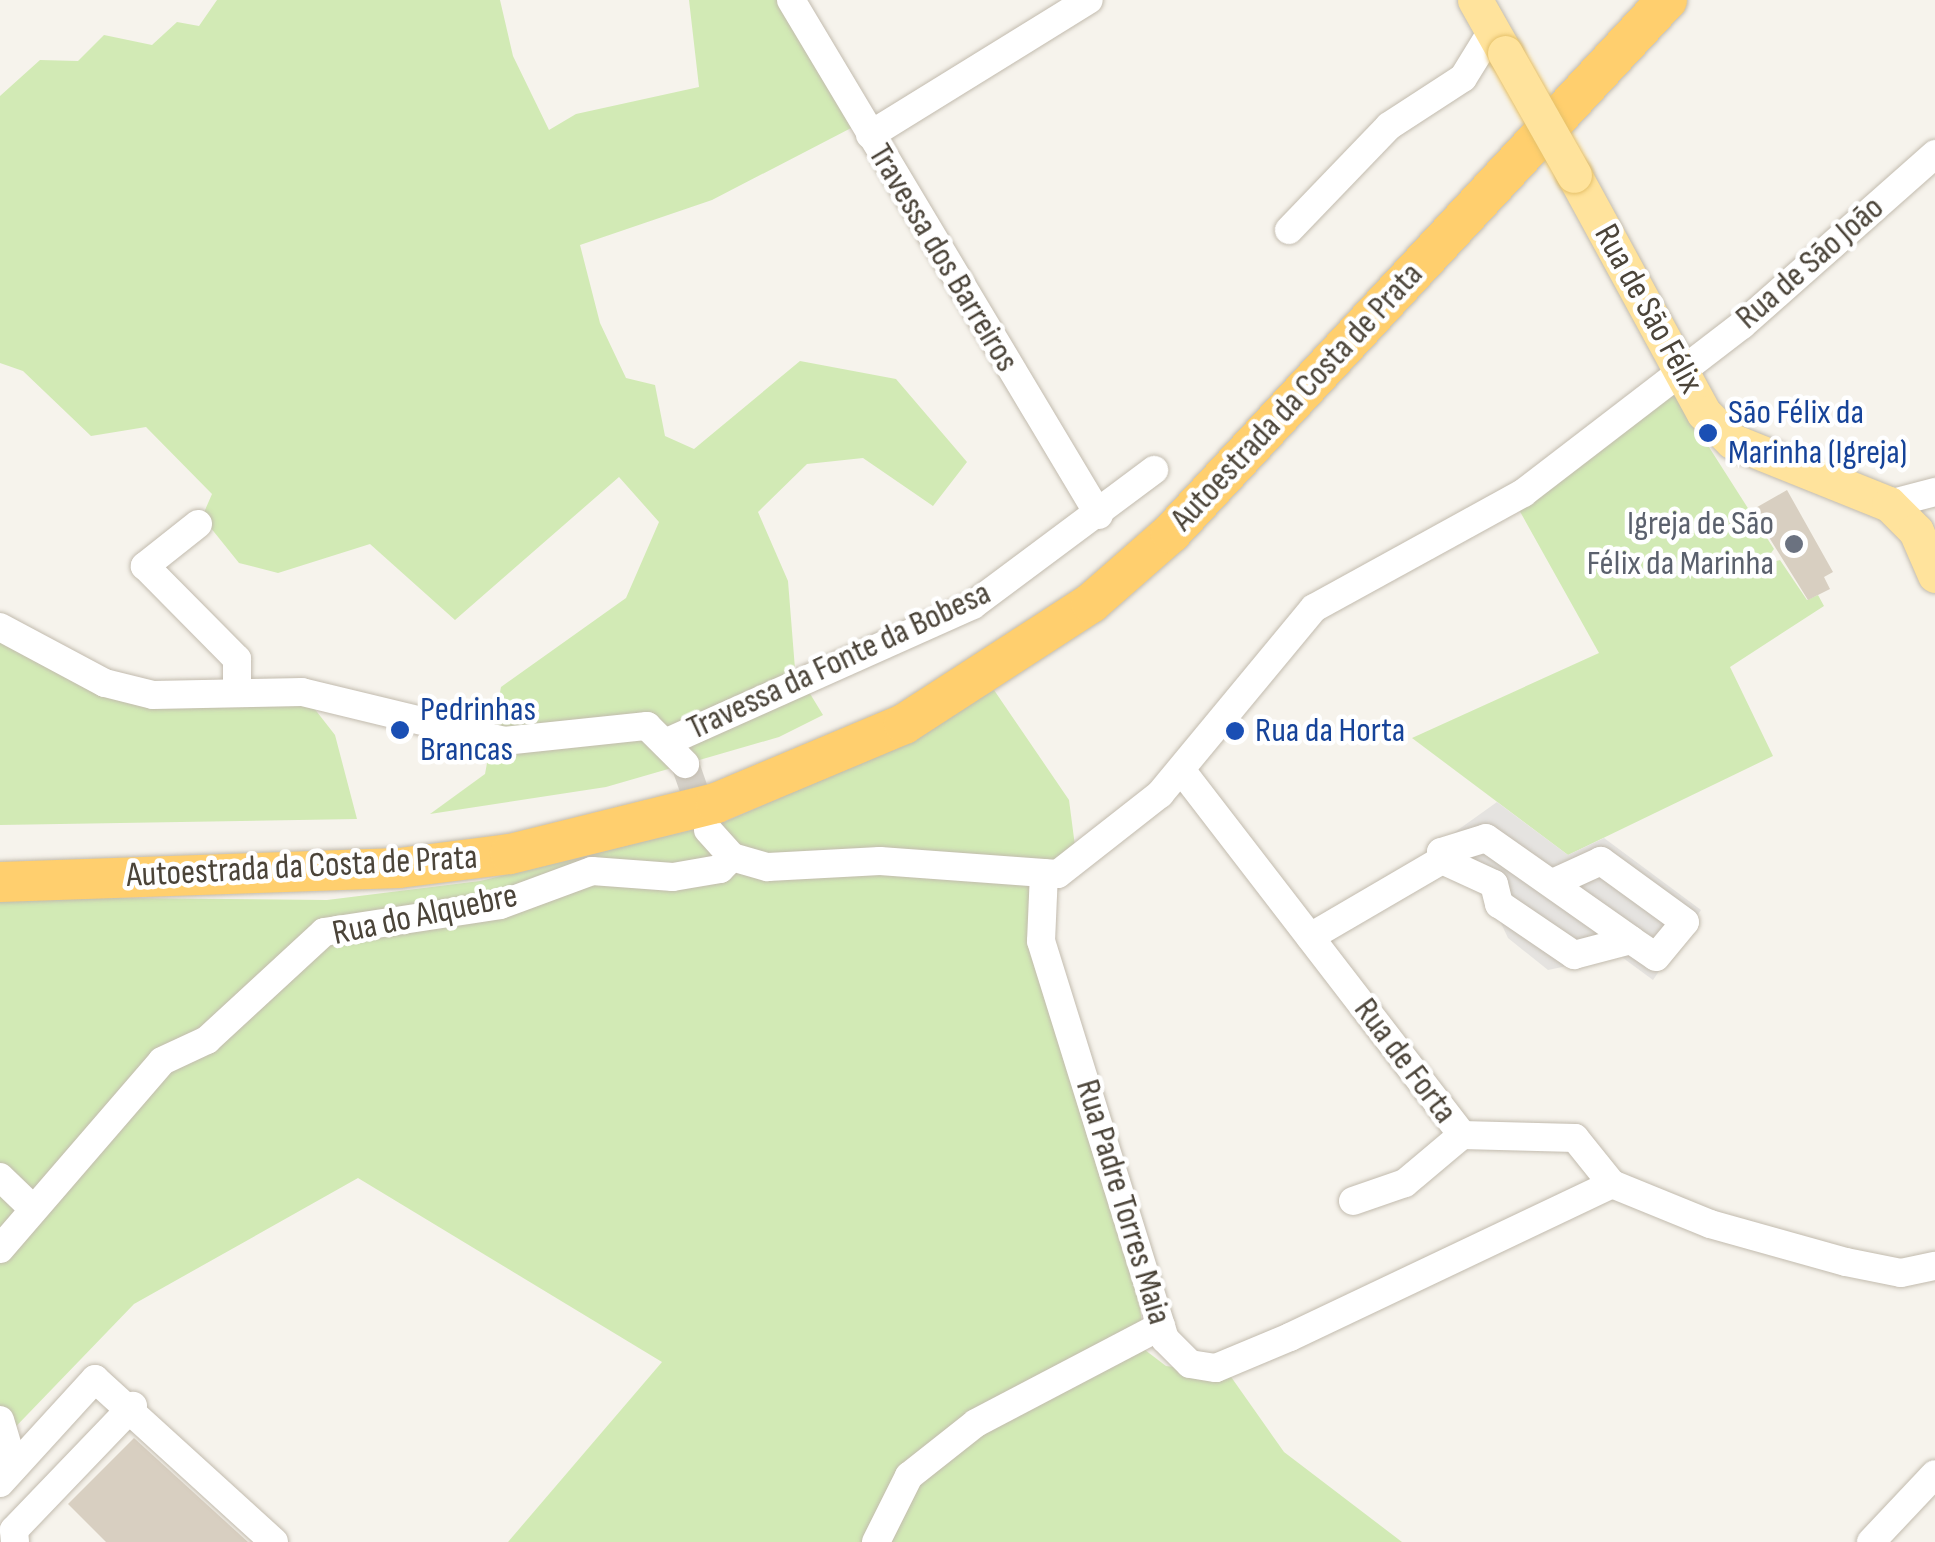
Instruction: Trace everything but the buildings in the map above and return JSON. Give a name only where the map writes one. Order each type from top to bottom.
[{"type":"highway","name":"Autoestrada da Costa de Prata","points":[[0,854],[394,843],[502,830],[708,781],[896,700],[1079,582],[1160,510],[1630,0]]},
{"type":"highway","name":"Autoestrada da Costa de Prata","points":[[0,882],[399,868],[510,854],[716,804],[904,724],[1091,603],[1171,533],[1667,0]]},
{"type":"main road","name":"Rua de São Félix","points":[[1490,19],[1680,366],[1732,441],[1890,504],[1926,527],[1935,576]]},
{"type":"street","name":"Travessa dos Barreiros","points":[[791,0],[1098,515]]},
{"type":"street","points":[[870,136],[1090,0]]},
{"type":"street","points":[[1289,230],[1390,126],[1463,78],[1490,19]]},
{"type":"street","name":"Rua de São João","points":[[1044,873],[1105,845],[1182,770],[1267,655],[1314,608],[1522,493],[1680,366],[1742,325],[1935,154]]},
{"type":"street","name":"Travessa da Fonte da Bobesa","points":[[237,690],[302,692],[504,741],[601,725],[648,726],[676,753],[973,606],[1154,470]]},
{"type":"street","points":[[1890,504],[1935,492]]},
{"type":"street","points":[[0,626],[137,691],[237,690],[238,658],[145,566],[198,524]]},
{"type":"street","name":"Rua de Forta","points":[[1182,770],[1462,1136],[1576,1138],[1612,1184],[1710,1224],[1846,1262],[1901,1273],[1935,1266]]},
{"type":"street","points":[[708,830],[732,857],[768,866],[880,861],[1044,873]]},
{"type":"street","points":[[1442,860],[1441,852],[1486,838],[1656,957],[1685,922],[1601,861],[1553,883]]},
{"type":"street","name":"Rua do Alquebre","points":[[0,1249],[29,1206],[162,1061],[207,1040],[324,932],[500,904],[592,871],[673,877],[720,869],[732,857]]},
{"type":"street","points":[[1310,937],[1442,860]]},
{"type":"street","points":[[1442,860],[1494,884],[1499,904],[1574,955],[1631,940]]},
{"type":"street","name":"Rua Padre Torres Maia","points":[[1044,873],[1041,941],[1161,1326],[1190,1364],[1216,1368],[1612,1184]]},
{"type":"street","points":[[1353,1201],[1405,1183],[1462,1136]]},
{"type":"street","points":[[0,1177],[29,1206]]},
{"type":"street","points":[[876,1542],[909,1476],[976,1423],[1161,1326]]},
{"type":"street","points":[[7,1475],[96,1378],[133,1406],[274,1542]]},
{"type":"street","points":[[14,1542],[14,1530],[133,1406]]},
{"type":"street","points":[[0,1420],[7,1475]]},
{"type":"street","points":[[1870,1542],[1935,1474]]},
{"type":"green space","points":[[217,0],[500,0],[513,56],[549,130],[576,114],[699,87],[689,0],[784,0],[855,126],[712,200],[580,245],[600,323],[626,378],[655,385],[665,436],[694,449],[800,361],[896,379],[967,462],[933,506],[863,458],[807,464],[758,512],[788,581],[795,669],[823,715],[779,737],[606,787],[430,814],[485,774],[501,687],[626,598],[659,522],[619,477],[455,620],[370,544],[278,573],[239,563],[202,517],[212,494],[146,427],[91,436],[23,371],[0,363],[0,96],[40,60],[78,61],[104,35],[152,45],[177,22],[199,26]]},
{"type":"green space","points":[[1670,386],[1774,549],[1762,565],[1780,560],[1807,600],[1818,595],[1824,606],[1730,667],[1773,756],[1568,855],[1412,738],[1599,653],[1518,508]]},
{"type":"green space","points":[[0,638],[96,691],[303,694],[335,735],[357,819],[0,825]]},
{"type":"green space","points":[[994,690],[1069,800],[1075,846],[1032,918],[1138,1290],[1145,1350],[1166,1366],[1229,1374],[1284,1452],[1402,1542],[508,1542],[662,1362],[358,1178],[134,1304],[0,1443],[0,897],[327,900],[480,881],[724,822],[884,753]]},
{"type":"shaded area","points":[[1497,802],[1568,855],[1604,838],[1701,910],[1653,980],[1619,955],[1548,970],[1508,938],[1485,889],[1420,857]]},
{"type":"tunnel","points":[[685,764],[706,824]]},
{"type":"place","name":"São Félix da Marinha (Igreja)","points":[[1708,433]]},
{"type":"place","name":"Igreja de São Félix da Marinha","points":[[1794,544]]},
{"type":"place","name":"Pedrinhas Brancas","points":[[400,730]]},
{"type":"place","name":"Rua da Horta","points":[[1235,731]]}]
